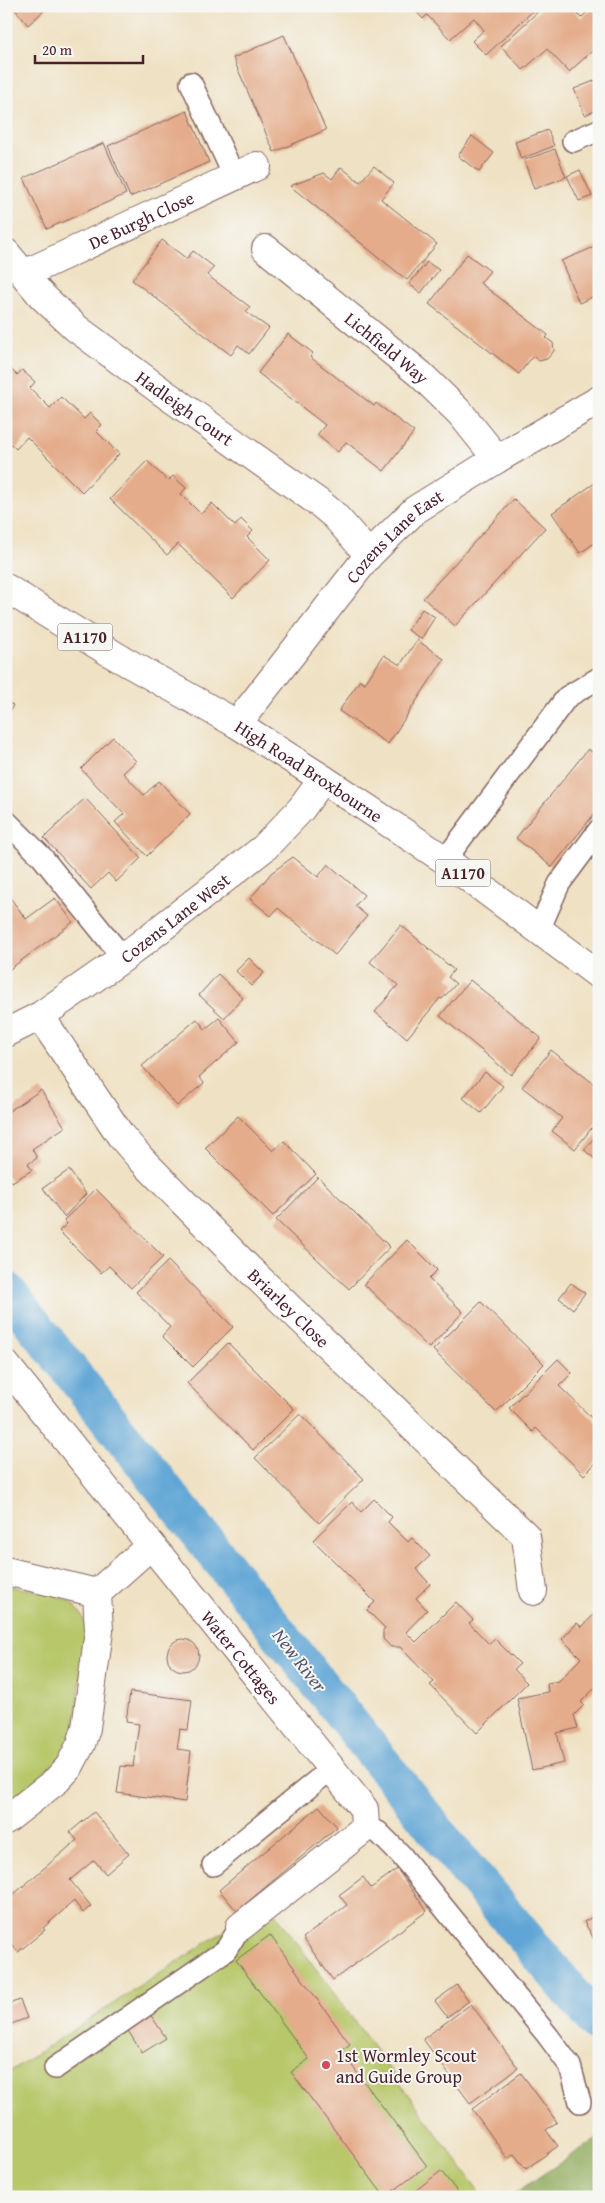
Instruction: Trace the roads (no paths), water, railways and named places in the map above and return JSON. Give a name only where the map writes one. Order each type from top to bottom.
[{"type":"street","name":"De Burgh Close","points":[[24,274],[246,171]]},
{"type":"street","name":"Lichfield Way","points":[[266,249],[420,374],[461,414],[497,459]]},
{"type":"street","name":"Hadleigh Court","points":[[6,253],[42,296],[76,328],[322,505],[336,516],[369,555]]},
{"type":"street","name":"Cozens Lane East","points":[[237,724],[369,555],[415,510],[497,459],[599,400]]},
{"type":"street","name":"High Road Broxbourne","points":[[6,588],[114,656],[237,724],[323,779],[445,860],[599,975]]},
{"type":"street","name":"Cozens Lane West","points":[[6,1033],[40,1016],[123,958],[264,848],[301,809],[323,779]]},
{"type":"street","name":"Briarley Close","points":[[40,1016],[121,1136],[141,1159],[248,1268],[526,1536],[533,1591]]},
{"type":"street","name":"Water Cottages","points":[[6,1365],[364,1809],[365,1828]]},
{"type":"street","points":[[97,1593],[151,1545]]},
{"type":"street","points":[[6,1571],[97,1593]]},
{"type":"street","points":[[6,1820],[57,1780],[69,1767],[81,1744],[86,1728],[99,1631],[97,1593]]},
{"type":"street","points":[[240,1927],[365,1828]]},
{"type":"lane","points":[[191,82],[246,171]]},
{"type":"lane","points":[[572,141],[599,130]]},
{"type":"lane","points":[[445,860],[567,697],[599,678]]},
{"type":"lane","points":[[6,821],[42,857],[123,958]]},
{"type":"lane","points":[[539,930],[559,884],[599,830]]},
{"type":"lane","points":[[213,1865],[331,1769]]},
{"type":"lane","points":[[365,1828],[378,1832],[401,1855],[548,2036],[570,2066],[580,2102]]},
{"type":"lane","points":[[55,2068],[226,1950],[240,1927]]},
{"type":"waterway","name":"New River","points":[[6,1290],[451,1850],[599,2025]]},
{"type":"place","name":"1st Wormley Scout and Guide Group","points":[[326,2065]]}]
